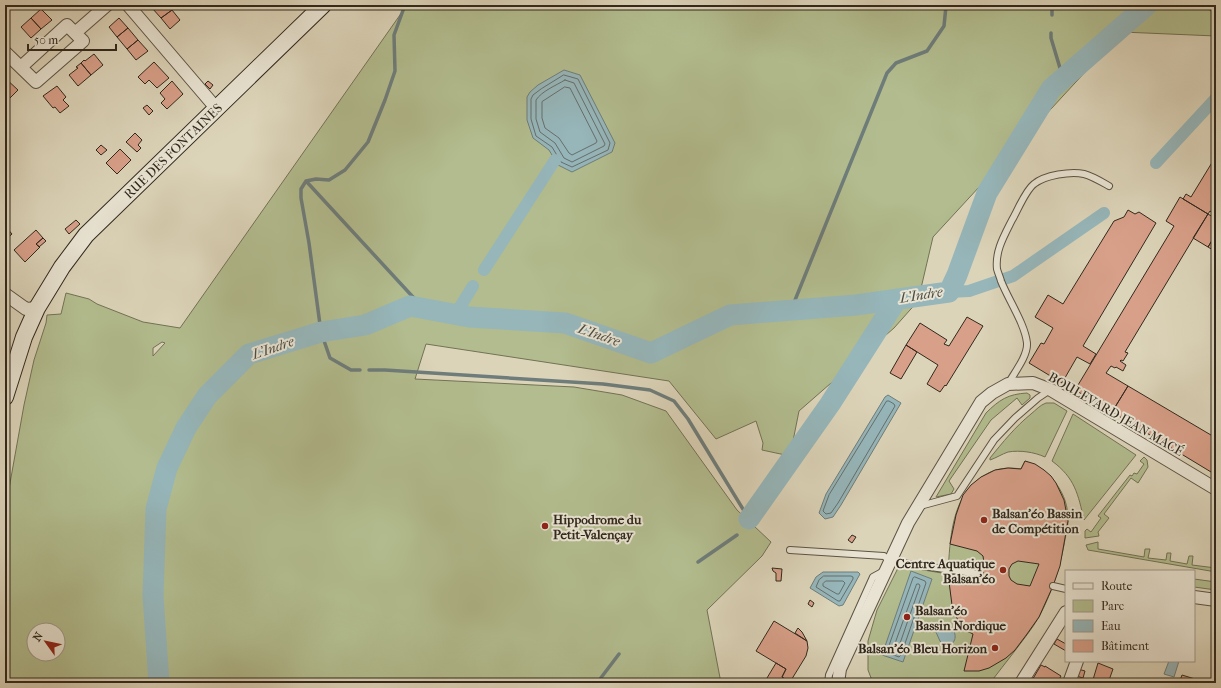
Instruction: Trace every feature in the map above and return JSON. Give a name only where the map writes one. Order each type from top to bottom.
[{"type":"street","points":[[74,33],[107,5]]},
{"type":"street","points":[[128,5],[216,108]]},
{"type":"street","name":"RUE DES FONTAINES","points":[[5,397],[24,337],[37,308],[62,267],[86,235],[323,5]]},
{"type":"street","points":[[5,54],[6,53],[21,68],[36,82],[82,41],[66,25],[21,68]]},
{"type":"street","points":[[5,294],[26,309],[37,308]]},
{"type":"street","name":"BOULEVARD JEAN MACÉ","points":[[838,683],[840,669],[908,523],[981,402],[992,393],[1008,384],[1033,383],[1051,390],[1216,489]]},
{"type":"street","points":[[1195,597],[1216,600]]},
{"type":"street","points":[[1021,683],[1065,614]]},
{"type":"street","points":[[1069,683],[1077,662]]},
{"type":"lane","points":[[1008,384],[1025,354],[1027,344],[1025,333],[997,270],[1001,241],[1027,192],[1034,184],[1056,175],[1085,174],[1109,186]]},
{"type":"lane","points":[[918,506],[957,496],[994,440],[1015,418],[1038,398],[1051,390]]},
{"type":"lane","points":[[790,550],[884,556],[888,566]]},
{"type":"lane","points":[[828,683],[829,675],[873,577],[888,566],[980,574]]},
{"type":"lane","points":[[1054,586],[1065,589]]},
{"type":"green space","points":[[407,5],[1216,5],[1216,36],[1122,32],[933,237],[918,301],[894,328],[799,411],[790,456],[762,450],[763,443],[756,421],[716,439],[669,381],[426,344],[415,379],[574,387],[622,395],[666,411],[737,510],[771,542],[762,556],[707,610],[721,683],[5,683],[5,511],[24,405],[34,360],[46,323],[47,315],[61,314],[66,293],[89,299],[97,304],[143,322],[180,328]],"holes":[[[162,342],[165,343],[153,356],[153,348]]]},
{"type":"green space","points":[[1027,393],[1030,395],[1030,398],[1022,405],[1017,398],[991,420],[949,481],[954,489],[951,494],[936,497],[986,413],[1004,398]]},
{"type":"green space","points":[[1046,403],[1054,403],[1067,411],[1045,457],[1027,452],[1013,451],[990,460],[990,458],[1014,429]]},
{"type":"green space","points":[[1073,414],[1136,455],[1084,520],[1080,502],[1071,480],[1060,467],[1052,461]]},
{"type":"green space","points":[[1144,457],[1147,460],[1148,467],[1138,483],[1131,478],[1104,514],[1109,518],[1098,532],[1099,536],[1085,538],[1085,531],[1087,529],[1091,532],[1101,518],[1098,516],[1130,475],[1132,476],[1134,473],[1137,474],[1144,464],[1140,461]]},
{"type":"green space","name":"Centre Aquatique Balsan'éo","points":[[1025,461],[1042,470],[1056,484],[1065,501],[1068,521],[1062,555],[1051,591],[1039,617],[1033,626],[990,683],[873,683],[868,670],[868,641],[877,610],[899,566],[948,574],[954,518],[965,494],[974,483],[985,475],[1002,469],[1021,469]]},
{"type":"green space","points":[[1098,542],[1098,549],[1144,557],[1145,549],[1150,549],[1148,558],[1166,560],[1167,553],[1171,553],[1170,561],[1187,564],[1189,556],[1193,556],[1192,565],[1216,568],[1216,572],[1088,550],[1086,545]]},
{"type":"green space","points":[[1195,579],[1216,582],[1216,590],[1195,587]]},
{"type":"water","points":[[564,70],[580,75],[615,143],[612,152],[572,172],[558,165],[549,150],[533,138],[527,120],[527,97],[530,92],[538,85]]},
{"type":"water","points":[[888,395],[901,403],[841,505],[833,517],[825,519],[819,513],[826,494],[885,397]]},
{"type":"water","name":"Balsan'éo Bassin Nordique","points":[[911,571],[932,579],[903,662],[882,655]]},
{"type":"water","points":[[823,572],[858,572],[860,574],[843,605],[839,606],[810,588],[816,577]]},
{"type":"water","points":[[944,625],[950,626],[955,635],[952,644],[945,647],[940,641],[935,630]]},
{"type":"water","points":[[1169,662],[1179,662],[1174,677],[1164,674]]},
{"type":"building","points":[[154,5],[168,5],[172,10],[161,18],[152,8],[155,6]]},
{"type":"building","points":[[41,9],[52,20],[41,29],[31,18]]},
{"type":"building","points":[[172,10],[180,20],[170,29],[161,18]]},
{"type":"building","points":[[31,18],[41,29],[31,38],[21,27]]},
{"type":"building","points":[[119,18],[128,28],[117,37],[109,27]]},
{"type":"building","points":[[128,28],[138,40],[127,49],[117,37]]},
{"type":"building","points":[[138,40],[148,51],[136,60],[127,49]]},
{"type":"building","points":[[94,54],[103,65],[91,75],[81,63]]},
{"type":"building","points":[[154,62],[169,78],[157,88],[149,80],[145,84],[138,77]]},
{"type":"building","points":[[81,63],[91,75],[78,86],[69,75],[78,68],[76,67]]},
{"type":"building","points":[[5,78],[18,90],[8,100],[5,97]]},
{"type":"building","points":[[172,81],[183,94],[167,109],[161,103],[165,99],[160,93]]},
{"type":"building","points":[[208,81],[213,85],[210,89],[205,84]]},
{"type":"building","points":[[57,86],[66,97],[63,100],[69,106],[60,113],[55,107],[53,108],[43,96]]},
{"type":"building","points":[[147,105],[153,111],[149,115],[143,108]]},
{"type":"building","points":[[135,133],[142,140],[138,145],[141,148],[137,152],[126,142]]},
{"type":"building","points":[[101,145],[107,150],[101,155],[96,150]]},
{"type":"building","points":[[120,149],[131,160],[117,174],[106,163]]},
{"type":"building","points":[[1216,156],[1216,208],[1213,213],[1210,211],[1208,214],[1183,199],[1186,194],[1191,197]]},
{"type":"building","points":[[1180,197],[1208,214],[1125,352],[1128,353],[1123,361],[1120,361],[1126,365],[1123,371],[1111,366],[1106,373],[1128,386],[1112,412],[1075,390],[1174,226],[1166,221]]},
{"type":"building","points":[[1128,210],[1135,214],[1139,212],[1156,223],[1083,346],[1096,354],[1090,364],[1077,357],[1062,383],[1029,363],[1041,343],[1044,344],[1053,328],[1035,317],[1048,295],[1063,304],[1114,221],[1124,217]]},
{"type":"building","points":[[1208,214],[1216,219],[1216,234],[1208,247],[1193,238]]},
{"type":"building","points":[[76,220],[80,224],[69,234],[65,229]]},
{"type":"building","points":[[5,226],[12,234],[5,240]]},
{"type":"building","points":[[36,230],[43,238],[36,244],[40,247],[25,262],[14,250]]},
{"type":"building","points":[[1216,234],[1216,252],[1208,247]]},
{"type":"building","points":[[43,238],[46,241],[39,247],[36,244]]},
{"type":"building","points":[[967,317],[983,326],[946,386],[945,385],[940,392],[927,384],[938,365],[906,345],[920,323],[947,340],[944,344],[949,346]]},
{"type":"building","points":[[906,345],[917,352],[901,379],[890,373]]},
{"type":"building","points":[[1128,386],[1216,438],[1216,475],[1112,412]]},
{"type":"building","points":[[1025,461],[1035,464],[1044,470],[1056,483],[1064,500],[1068,521],[1060,566],[1039,617],[1015,650],[1006,658],[989,668],[979,671],[964,671],[973,634],[960,625],[958,621],[952,605],[948,574],[972,577],[980,574],[984,563],[983,556],[977,551],[950,544],[956,515],[963,495],[971,485],[981,477],[995,470],[1008,468],[1021,469]],"holes":[[[1018,561],[1039,564],[1030,586],[1017,584],[1011,580],[1009,576],[1009,569],[1012,564]]]},
{"type":"building","points":[[852,535],[856,537],[852,543],[848,540]]},
{"type":"building","points":[[772,568],[782,569],[781,581],[776,581],[776,573]]},
{"type":"building","points":[[810,600],[814,603],[812,607],[808,604]]},
{"type":"building","points":[[774,621],[807,641],[808,648],[806,656],[790,682],[782,677],[786,669],[756,651]]},
{"type":"building","points":[[798,628],[802,632],[807,641],[795,633]]},
{"type":"building","points":[[1057,639],[1065,643],[1065,650],[1054,644]]},
{"type":"building","points":[[776,663],[786,669],[782,677],[790,683],[775,683],[767,678]]},
{"type":"building","points":[[1098,663],[1113,669],[1108,683],[1092,683]]},
{"type":"building","points":[[1041,665],[1061,676],[1057,683],[1031,682]]},
{"type":"building","points":[[1078,669],[1085,671],[1083,678],[1076,676]]},
{"type":"building","points":[[1182,675],[1195,679],[1194,683],[1179,683]]},
{"type":"building","points":[[767,678],[775,683],[764,683]]},
{"type":"waterway","points":[[360,370],[351,370],[330,358],[321,332],[309,243],[301,198],[301,189],[306,181],[316,179],[329,180],[345,170],[368,142],[395,71],[394,35],[405,5]]},
{"type":"waterway","points":[[791,310],[887,73],[896,63],[927,51],[944,26],[945,5]]},
{"type":"waterway","points":[[1052,5],[1052,15]]},
{"type":"waterway","name":"L'Indre","points":[[159,683],[153,596],[156,509],[167,468],[186,428],[207,396],[249,354],[321,332],[365,325],[410,306],[469,317],[565,323],[651,353],[730,315],[856,305],[949,292],[957,275],[987,193],[1051,89],[1147,5]]},
{"type":"waterway","points":[[1205,5],[1216,13]]},
{"type":"waterway","points":[[1051,33],[1051,38],[1063,78]]},
{"type":"waterway","points":[[1156,163],[1216,98]]},
{"type":"waterway","points":[[484,270],[555,160]]},
{"type":"waterway","points":[[306,181],[424,309]]},
{"type":"waterway","points":[[949,292],[969,291],[1013,276],[1104,213]]},
{"type":"waterway","points":[[455,315],[473,286]]},
{"type":"waterway","points":[[749,519],[830,404],[897,299]]},
{"type":"waterway","points":[[369,370],[603,384],[650,390],[674,401],[688,419],[749,519]]},
{"type":"waterway","points":[[698,562],[737,535]]},
{"type":"waterway","points":[[597,683],[619,654]]},
{"type":"place","name":"Balsan'éo Bassin de Compétition","points":[[984,520]]},
{"type":"place","name":"Hippodrome du Petit-Valençay","points":[[545,526]]},
{"type":"place","name":"Centre Aquatique Balsan'éo","points":[[1003,570]]},
{"type":"place","name":"Balsan'éo Bassin Nordique","points":[[907,617]]},
{"type":"place","name":"Balsan'éo Bleu Horizon","points":[[995,648]]}]
